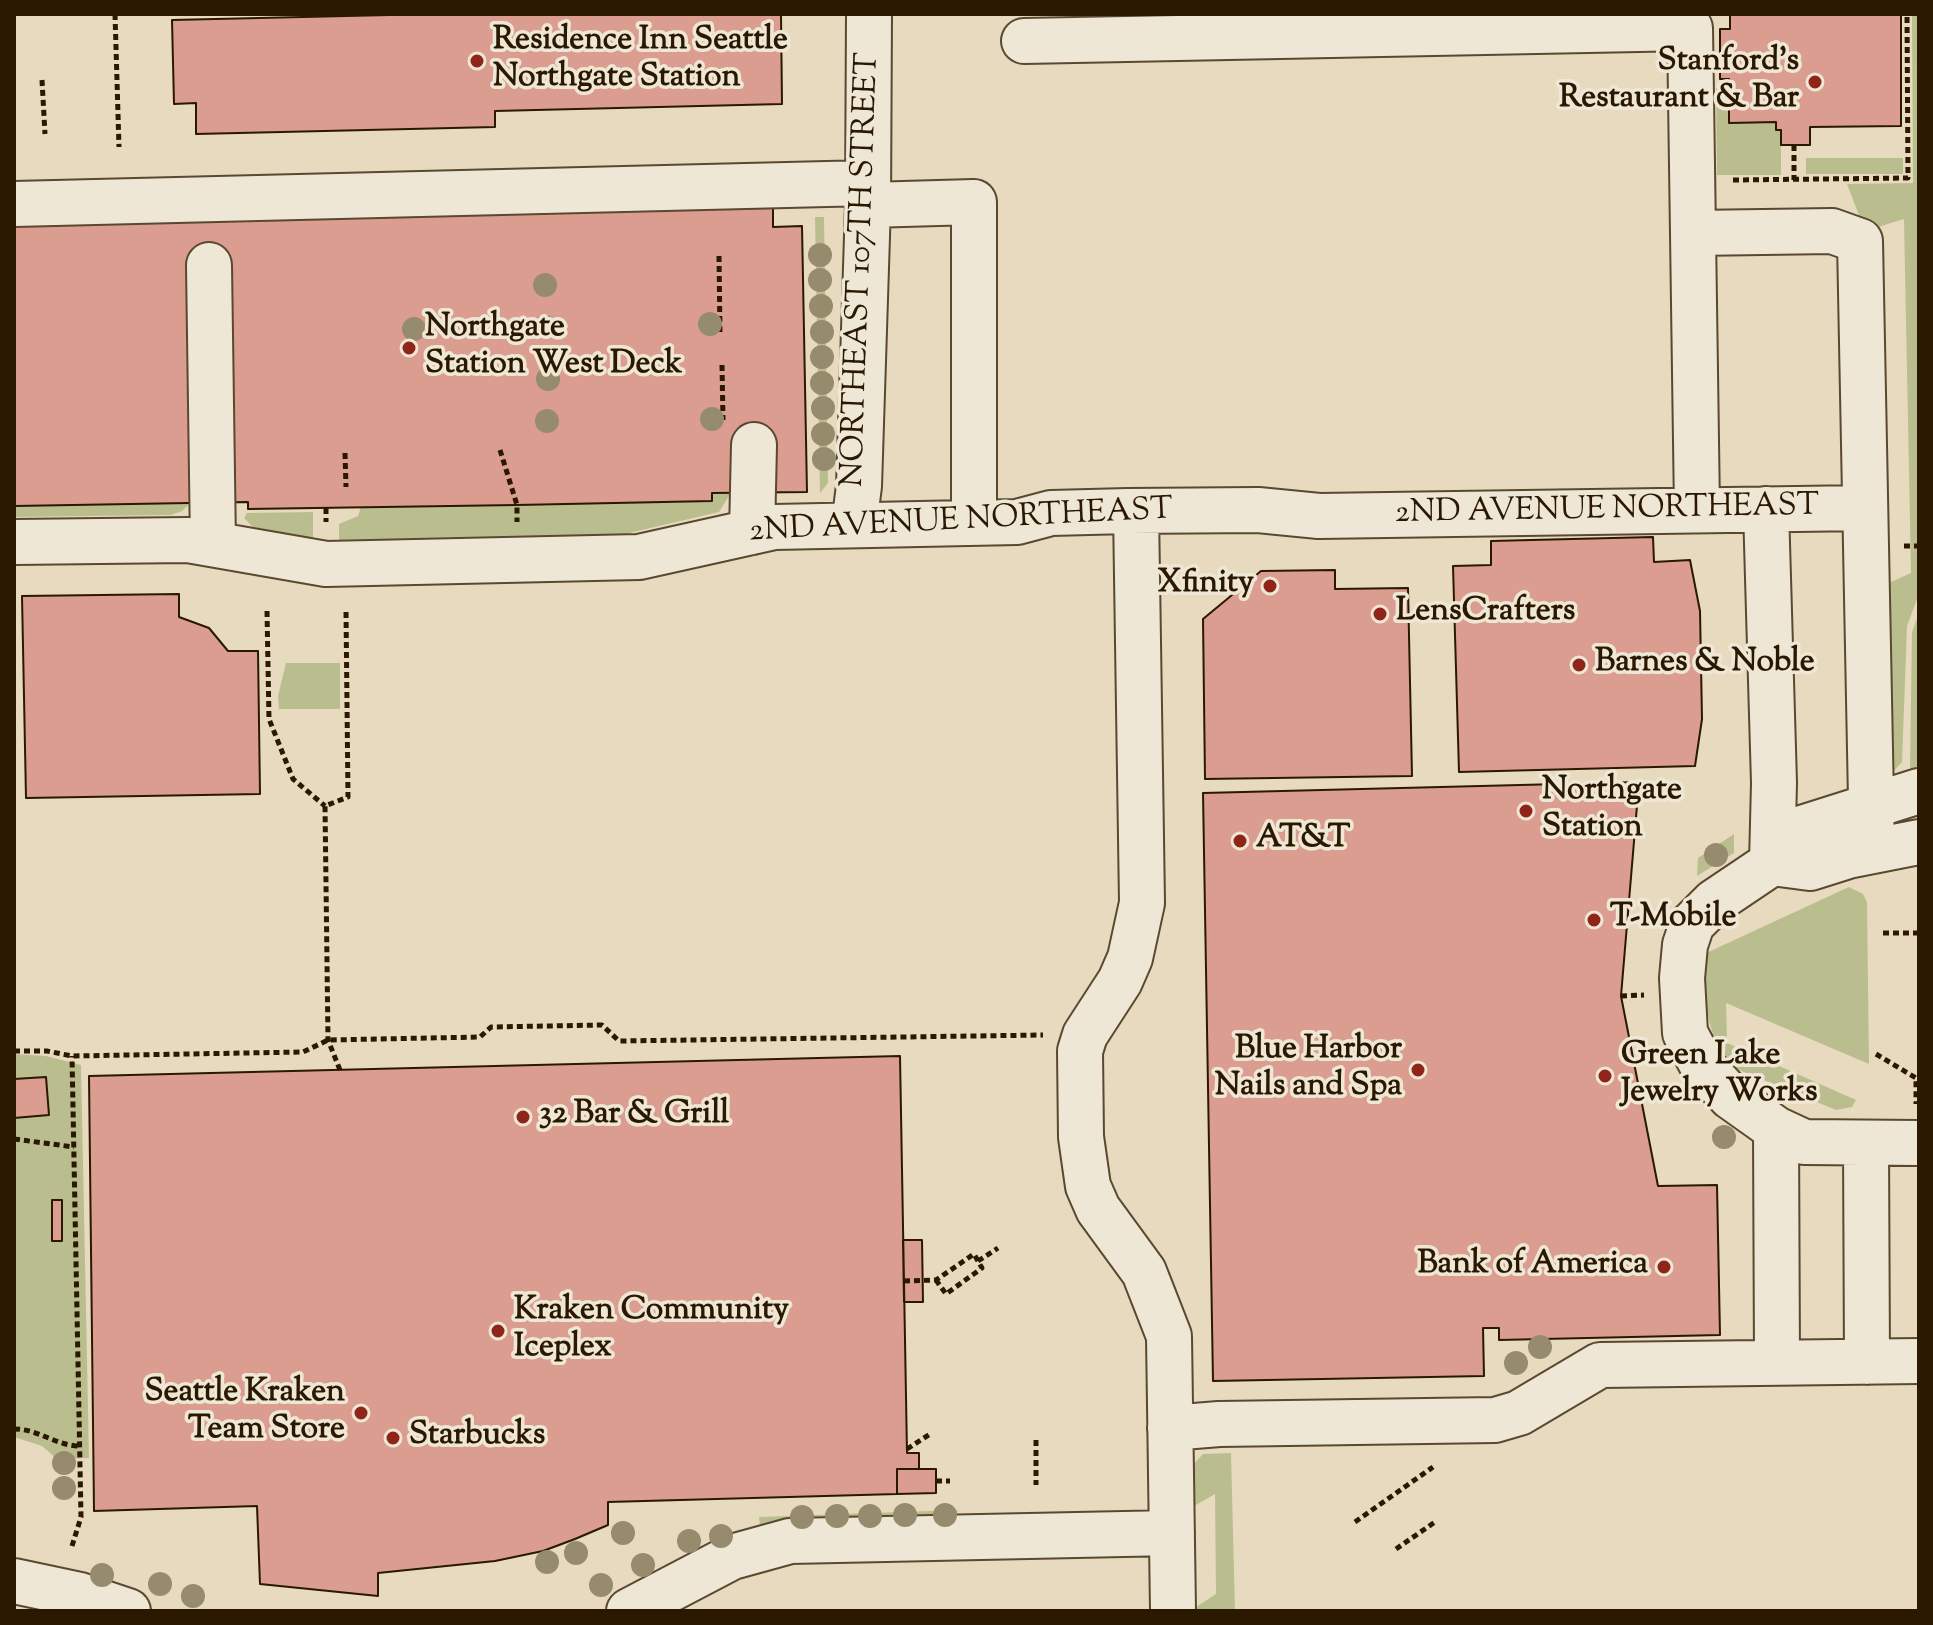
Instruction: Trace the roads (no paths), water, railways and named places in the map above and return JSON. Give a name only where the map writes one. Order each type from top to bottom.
[{"type":"lane","name":"NORTHEAST 107TH STREET","points":[[854,525],[859,486],[868,194],[869,14]]},
{"type":"lane","points":[[1024,41],[1690,28],[1697,509]]},
{"type":"lane","points":[[14,204],[868,194],[974,202],[974,523]]},
{"type":"lane","points":[[1694,233],[1832,231],[1860,241],[1872,851]]},
{"type":"lane","points":[[209,265],[213,544]]},
{"type":"lane","points":[[738,437],[752,532]]},
{"type":"lane","name":"2ND AVENUE NORTHEAST","points":[[14,542],[162,539],[213,544],[319,564],[639,557],[774,527],[1017,522],[1051,513],[1258,510],[1319,516],[1864,508]]},
{"type":"lane","points":[[1766,509],[1774,783],[1772,863]]},
{"type":"lane","points":[[1136,511],[1142,903],[1130,958],[1120,981],[1085,1035],[1080,1051],[1081,1137],[1088,1186],[1098,1209],[1144,1272],[1169,1336],[1173,1611]]},
{"type":"lane","points":[[1919,791],[1799,829],[1772,863],[1714,902],[1692,924],[1685,945],[1682,978],[1685,1033],[1703,1067],[1731,1097],[1776,1129],[1804,1142],[1919,1143]]},
{"type":"lane","points":[[1772,863],[1810,868],[1919,842]]},
{"type":"lane","points":[[1776,1129],[1777,1362]]},
{"type":"lane","points":[[1866,1143],[1867,1362]]},
{"type":"lane","points":[[1170,1428],[1219,1424],[1495,1420],[1519,1413],[1600,1365],[1919,1361]]},
{"type":"lane","points":[[629,1611],[732,1557],[790,1541],[1172,1533]]},
{"type":"lane","points":[[14,1581],[80,1595],[128,1611]]},
{"type":"place","name":"Residence Inn Seattle Northgate Station","points":[[477,61]]},
{"type":"place","name":"Stanford's Restaurant & Bar","points":[[1815,82]]},
{"type":"place","name":"Northgate Station West Deck","points":[[409,348]]},
{"type":"place","name":"Xfinity","points":[[1270,586]]},
{"type":"place","name":"LensCrafters","points":[[1380,614]]},
{"type":"place","name":"Barnes & Noble","points":[[1579,665]]},
{"type":"place","name":"Northgate Station","points":[[1526,811]]},
{"type":"place","name":"AT&T","points":[[1240,841]]},
{"type":"place","name":"T-Mobile","points":[[1594,920]]},
{"type":"place","name":"Blue Harbor Nails and Spa","points":[[1418,1070]]},
{"type":"place","name":"Green Lake Jewelry Works","points":[[1605,1076]]},
{"type":"place","name":"32 Bar & Grill","points":[[523,1117]]},
{"type":"place","name":"Bank of America","points":[[1664,1267]]},
{"type":"place","name":"Kraken Community Iceplex","points":[[498,1331]]},
{"type":"place","name":"Seattle Kraken Team Store","points":[[361,1413]]},
{"type":"place","name":"Starbucks","points":[[393,1438]]}]
